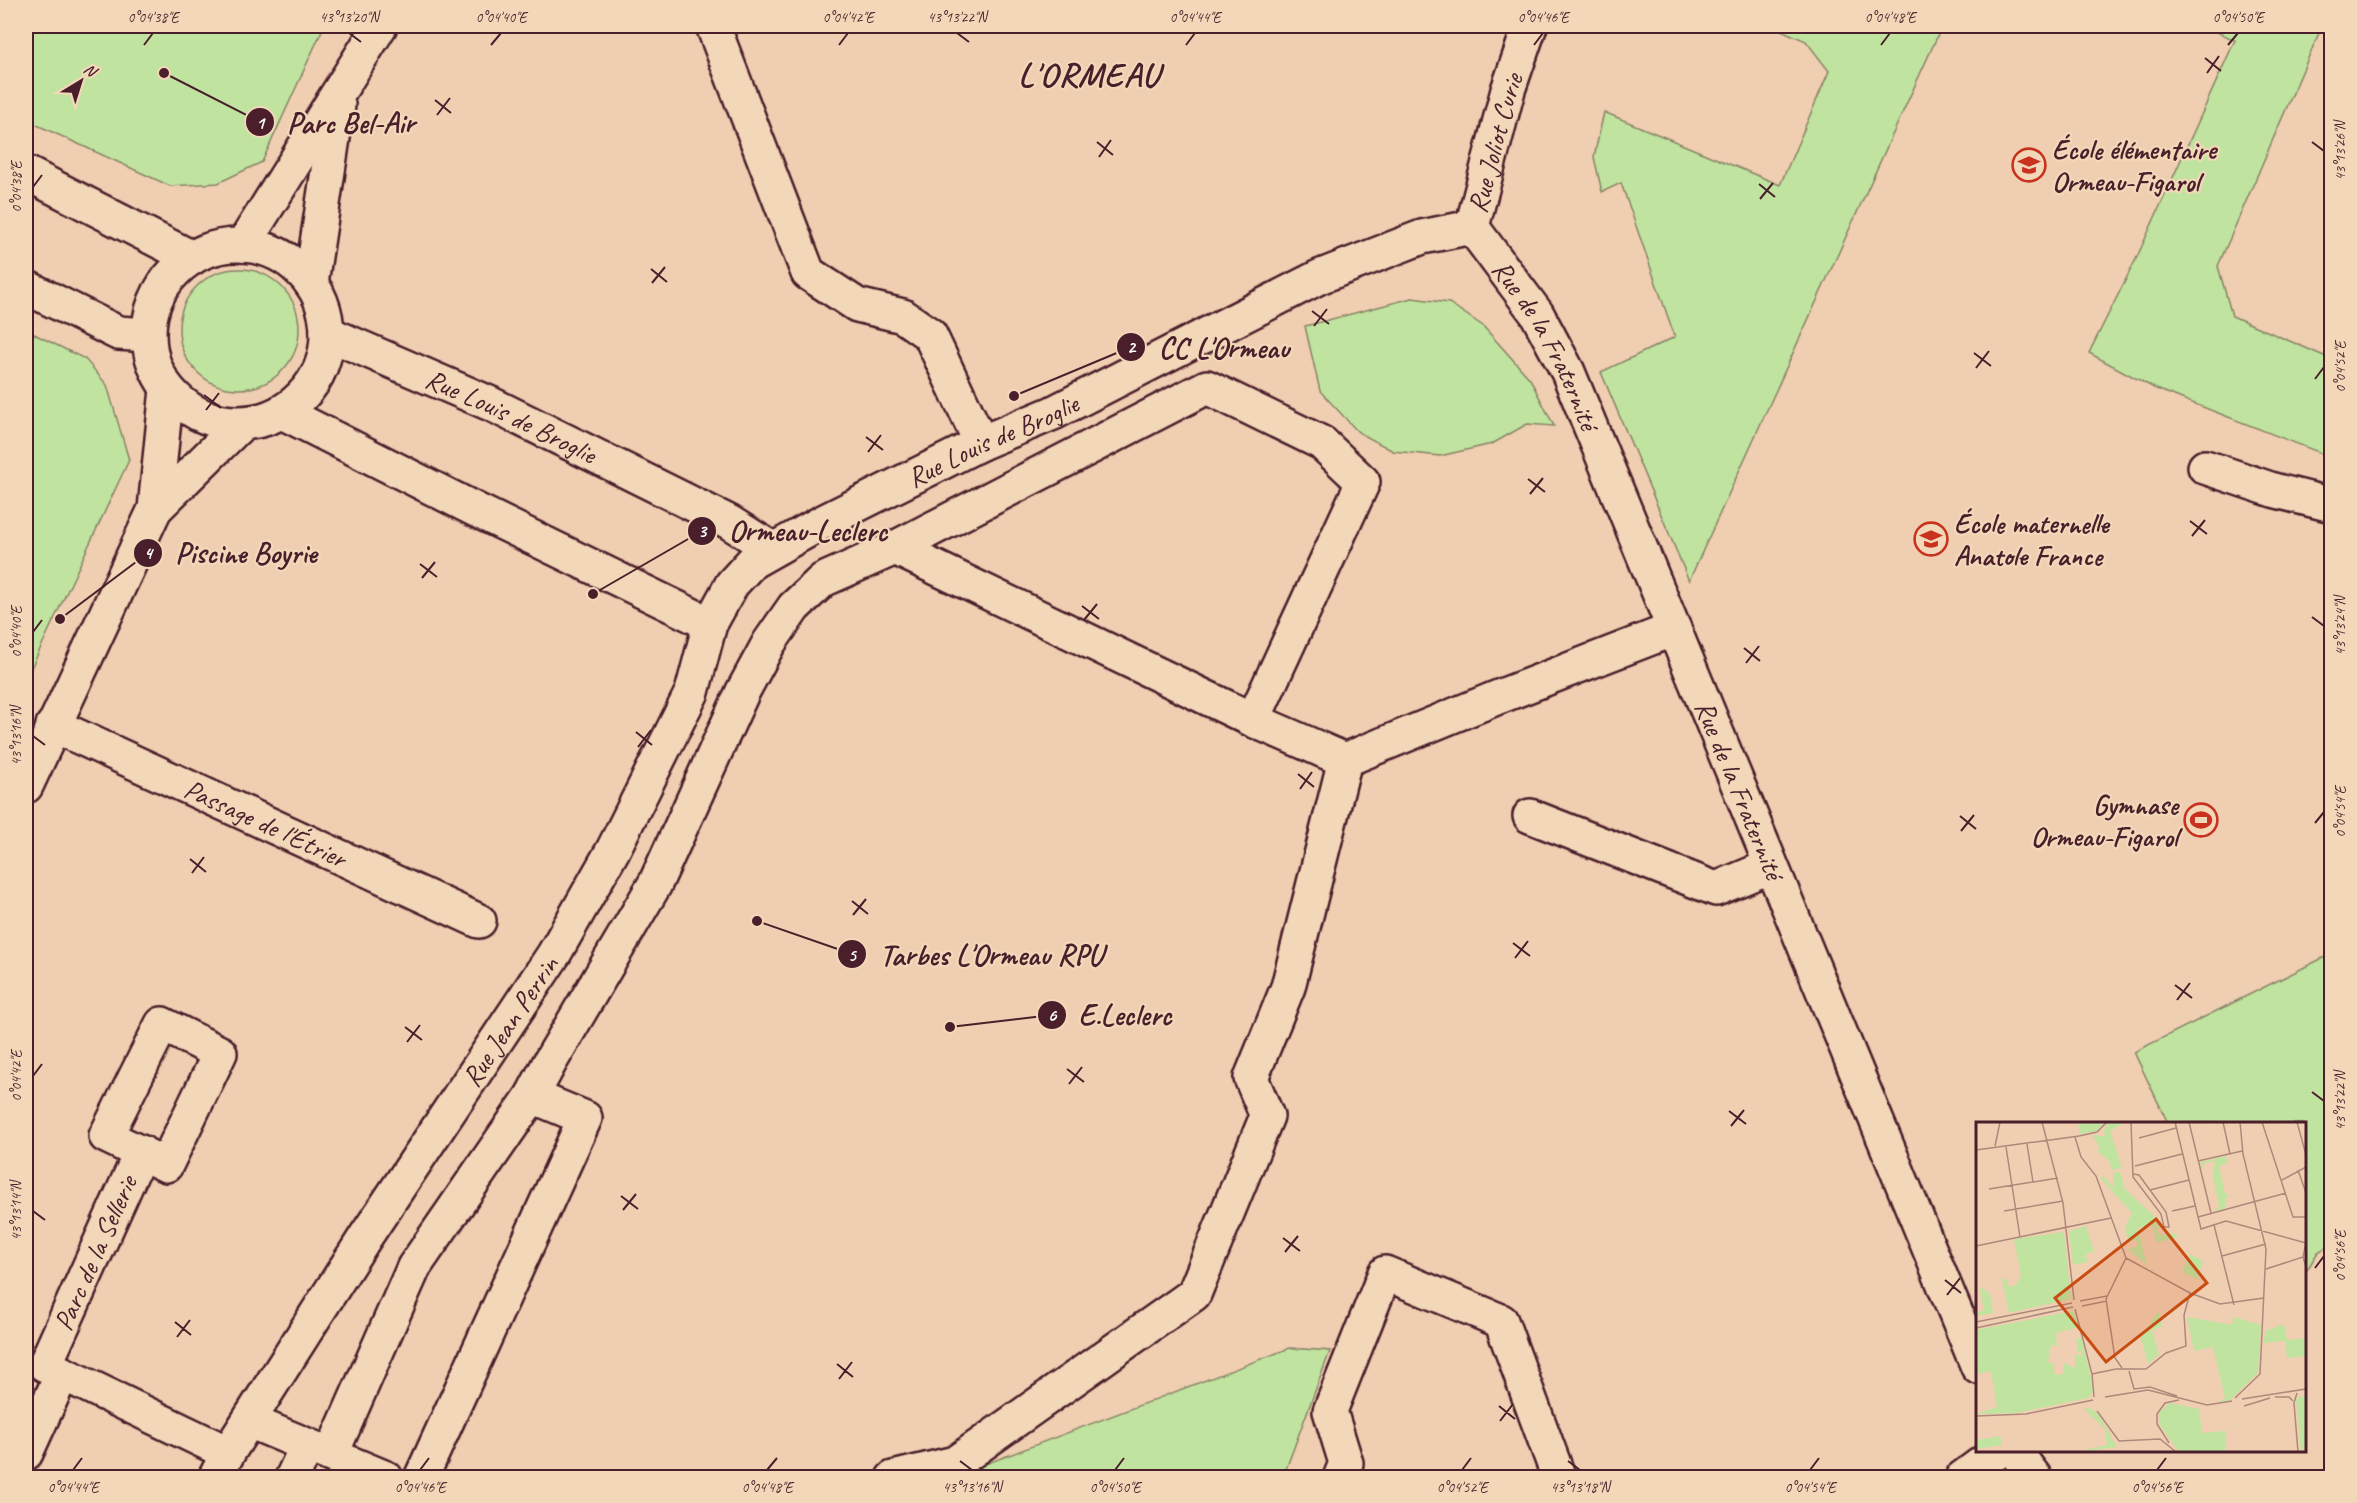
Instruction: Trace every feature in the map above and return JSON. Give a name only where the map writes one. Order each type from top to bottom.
[{"type":"street","points":[[243,245],[380,26]]},
{"type":"street","points":[[713,26],[808,273],[857,305],[903,316],[930,335],[981,443]]},
{"type":"street","name":"Rue Joliot Curie","points":[[1472,227],[1508,90],[1530,26]]},
{"type":"street","points":[[311,283],[340,91]]},
{"type":"street","points":[[26,173],[192,258]]},
{"type":"street","name":"Rue Louis de Broglie","points":[[327,333],[491,404],[729,522],[772,549],[981,443],[1053,413],[1319,277],[1422,237],[1472,227]]},
{"type":"street","name":"Rue de la Fraternité","points":[[1472,227],[1537,314],[1568,372],[1976,1365]]},
{"type":"street","points":[[243,245],[269,251],[292,264],[311,283],[323,307],[327,333],[324,357],[316,378],[301,398],[282,412],[262,420],[241,424],[213,420],[187,408],[167,388],[153,363],[148,336],[151,312],[160,291],[174,272],[192,258],[216,248],[243,245]]},
{"type":"street","points":[[26,287],[118,333],[148,336]]},
{"type":"street","points":[[292,1478],[319,1450],[414,1267],[532,1096],[655,884],[743,691],[769,643],[794,607],[823,580],[895,548],[1207,387],[1322,443],[1363,482],[1253,720]]},
{"type":"street","points":[[26,786],[155,509],[167,388]]},
{"type":"street","points":[[282,412],[710,624]]},
{"type":"street","points":[[155,509],[241,424]]},
{"type":"street","points":[[2205,467],[2273,490],[2331,505]]},
{"type":"street","points":[[895,548],[1253,720],[1345,760],[1674,629]]},
{"type":"street","name":"Rue Jean Perrin","points":[[221,1466],[366,1236],[554,954],[613,850],[692,692],[710,624],[732,584],[752,562],[772,549]]},
{"type":"street","name":"Passage de l'Étrier","points":[[53,725],[479,921]]},
{"type":"street","points":[[893,1478],[955,1463],[1194,1294],[1267,1116],[1251,1078],[1288,987],[1345,760]]},
{"type":"street","points":[[1530,816],[1716,890],[1771,866]]},
{"type":"street","points":[[421,1478],[585,1118],[532,1096]]},
{"type":"street","name":"Parc de la Sellerie","points":[[141,1152],[45,1365],[46,1388],[221,1466]]},
{"type":"street","points":[[1340,1478],[1346,1463],[1330,1410],[1385,1273],[1501,1321],[1559,1478]]},
{"type":"street","points":[[26,1453],[46,1388]]},
{"type":"street","points":[[249,1421],[386,1478]]},
{"type":"street","points":[[1962,1478],[1997,1452]]},
{"type":"street","points":[[2016,1452],[2035,1478]]},
{"type":"green space","points":[[26,26],[324,26],[262,162],[218,183],[170,186],[26,120]]},
{"type":"green space","points":[[1772,26],[1942,26],[1689,581],[1601,372],[1675,337],[1621,183],[1602,192],[1594,157],[1604,112],[1780,185],[1829,71],[1806,41]]},
{"type":"green space","points":[[2204,26],[2322,26],[2218,266],[2232,316],[2331,359],[2331,457],[2154,388],[2089,353],[2137,257],[2235,40]]},
{"type":"green space","points":[[239,269],[262,274],[281,287],[294,306],[299,329],[294,352],[281,371],[262,384],[239,389],[216,384],[197,371],[184,352],[179,329],[184,306],[197,287],[216,274]]},
{"type":"green space","points":[[1412,298],[1449,303],[1483,326],[1530,379],[1554,426],[1527,424],[1492,444],[1440,456],[1393,451],[1358,432],[1320,391],[1305,326]]},
{"type":"green space","points":[[26,330],[85,359],[107,385],[129,460],[26,679]]},
{"type":"green space","points":[[2331,954],[2331,1245],[2318,1252],[2306,1271],[2306,1122],[2168,1122],[2134,1052]]},
{"type":"green space","points":[[1290,1348],[1330,1351],[1283,1477],[970,1478],[975,1468]]},
{"type":"place","name":"Parc Bel-Air","points":[[164,73]]},
{"type":"place","name":"École élémentaire Ormeau-Figarol","points":[[2029,165]]},
{"type":"place","name":"CC L'Ormeau","points":[[1014,396]]},
{"type":"place","name":"École maternelle Anatole France","points":[[1931,539]]},
{"type":"place","name":"Ormeau-Leclerc","points":[[593,594]]},
{"type":"place","name":"Piscine Boyrie","points":[[60,619]]},
{"type":"place","name":"Gymnase Ormeau-Figarol","points":[[2201,820]]},
{"type":"place","name":"Tarbes L'Ormeau RPU","points":[[757,921]]},
{"type":"place","name":"E.Leclerc","points":[[950,1027]]},
{"type":"district","name":"L'ORMEAU","points":[[1089,74]]}]
